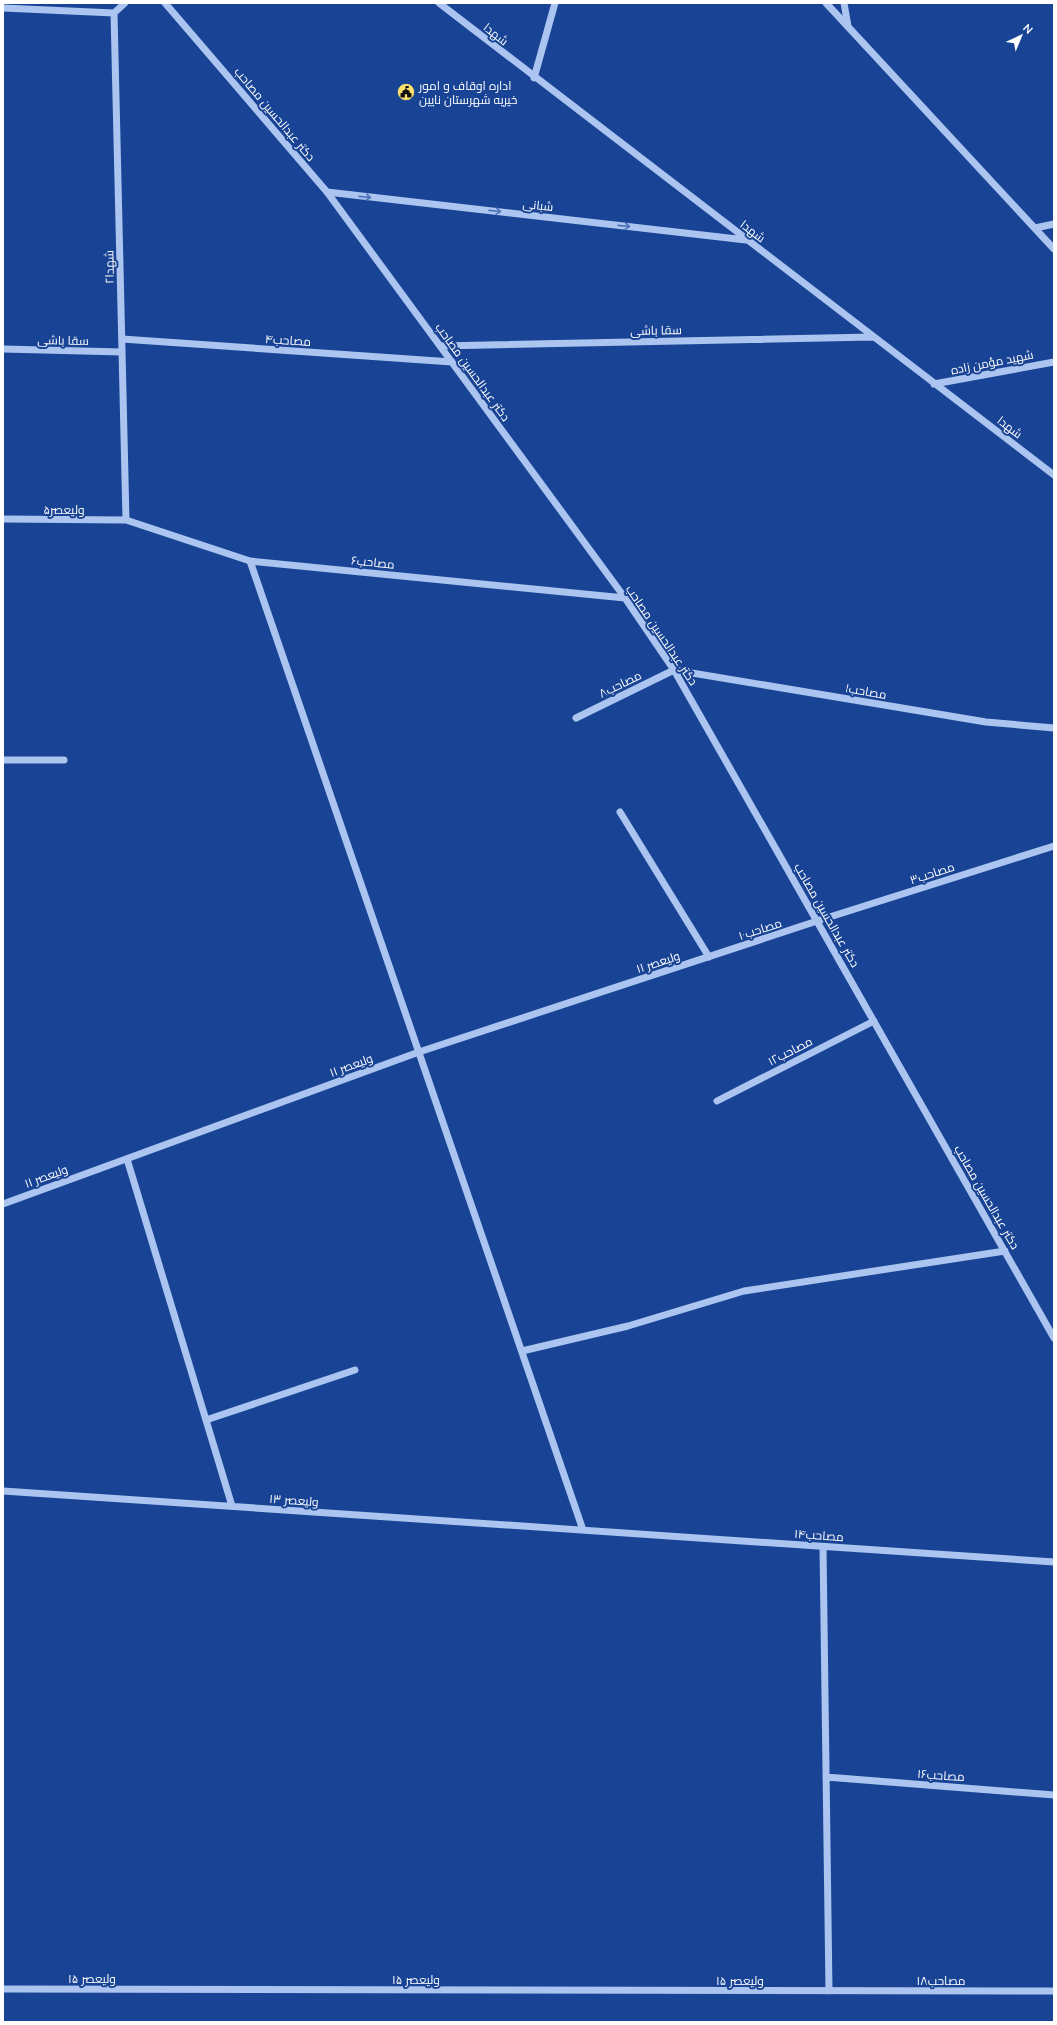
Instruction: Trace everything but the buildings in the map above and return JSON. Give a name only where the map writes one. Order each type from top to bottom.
[{"type":"street","points":[[3,8],[114,13],[125,3]]},
{"type":"street","name":"دکتر عبدالحسین مصاحب","points":[[165,3],[327,192],[625,598],[674,670],[1054,1338]]},
{"type":"street","name":"شهدا","points":[[439,3],[534,78],[1054,475]]},
{"type":"street","points":[[534,78],[556,3]]},
{"type":"street","points":[[826,3],[1054,249]]},
{"type":"street","points":[[844,3],[848,26]]},
{"type":"street","name":"شهدا۲","points":[[114,13],[126,520]]},
{"type":"street","name":"شبانی","points":[[327,192],[747,240]]},
{"type":"street","points":[[1035,228],[1054,224]]},
{"type":"street","name":"سقا باشی","points":[[440,346],[873,337]]},
{"type":"street","name":"مصاحب۴","points":[[122,339],[452,362]]},
{"type":"street","name":"سقا باشی","points":[[3,350],[122,352]]},
{"type":"street","name":"شهید مؤمن زاده","points":[[934,384],[1054,362]]},
{"type":"street","name":"ولیعصر۵","points":[[3,519],[126,520]]},
{"type":"street","name":"مصاحب۶","points":[[126,520],[250,561],[625,598]]},
{"type":"street","points":[[250,561],[583,1530]]},
{"type":"street","name":"مصاحب۸","points":[[576,718],[674,670]]},
{"type":"street","name":"مصاحب۱","points":[[674,670],[986,722],[1054,728]]},
{"type":"street","points":[[3,760],[64,760]]},
{"type":"street","points":[[620,812],[709,957]]},
{"type":"street","name":"مصاحب۳","points":[[818,921],[1054,846]]},
{"type":"street","name":"مصاحب۱۰","points":[[709,957],[818,921]]},
{"type":"street","name":"ولیعصر ۱۱","points":[[3,1204],[419,1052],[709,957]]},
{"type":"street","name":"مصاحب۱۲","points":[[717,1101],[874,1021]]},
{"type":"street","points":[[127,1159],[232,1506]]},
{"type":"street","points":[[522,1351],[628,1326],[744,1291],[1005,1252]]},
{"type":"street","points":[[206,1420],[355,1370]]},
{"type":"street","name":"ولیعصر ۱۳","points":[[3,1491],[583,1530]]},
{"type":"street","name":"مصاحب۱۴","points":[[583,1530],[1054,1562]]},
{"type":"street","points":[[823,1547],[829,1992]]},
{"type":"street","name":"مصاحب۱۶","points":[[826,1777],[1054,1795]]},
{"type":"street","name":"ولیعصر ۱۵","points":[[3,1989],[829,1992]]},
{"type":"street","name":"مصاحب۱۸","points":[[829,1992],[1054,1991]]},
{"type":"place","name":"اداره اوقاف و امور خیریه شهرستان نایین","points":[[406,92]]}]
